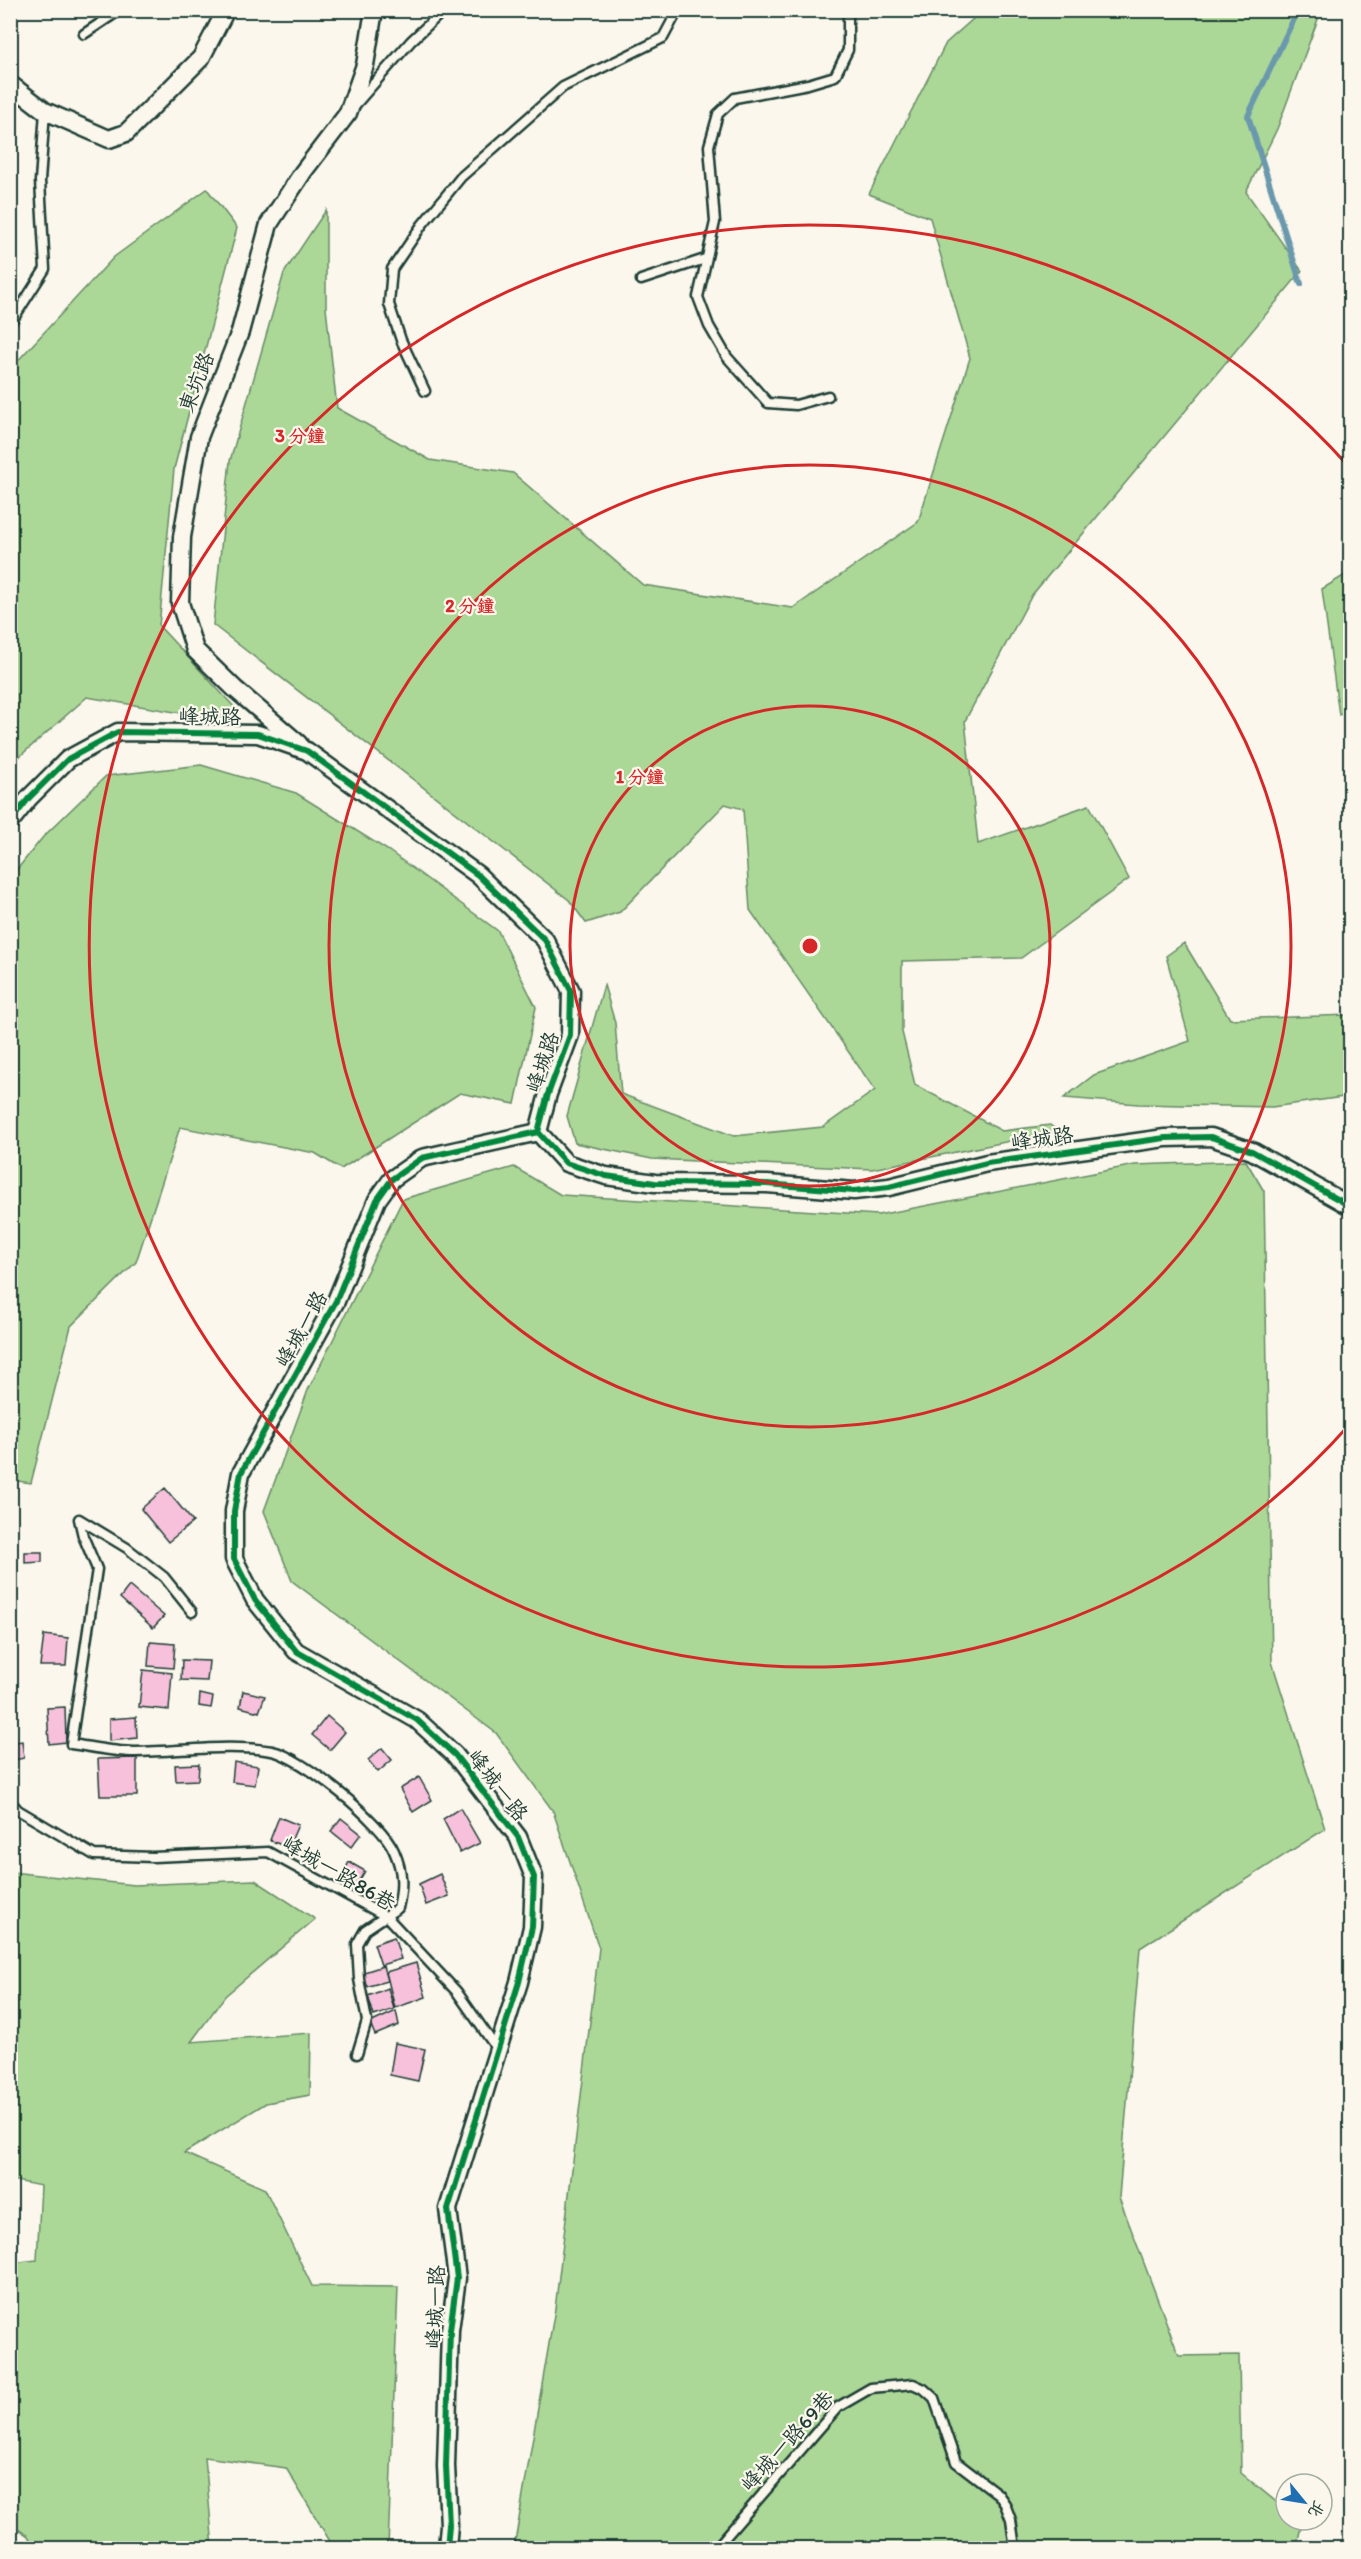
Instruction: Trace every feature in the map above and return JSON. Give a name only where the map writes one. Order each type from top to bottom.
[{"type":"street","points":[[10,84],[45,111],[109,139],[126,133],[201,58],[225,10]]},
{"type":"street","name":"東坑路","points":[[307,751],[234,689],[195,650],[180,603],[182,537],[199,437],[240,332],[269,224],[303,172],[348,113],[365,64],[374,10]]},
{"type":"street","name":"峰城路","points":[[10,822],[29,798],[68,759],[118,732],[258,734],[307,751],[478,875],[545,940],[571,991],[570,1035],[548,1094],[538,1132],[566,1163],[606,1176],[655,1183],[766,1184],[854,1191],[889,1187],[987,1163],[1154,1139],[1211,1137],[1252,1151],[1350,1206]]},
{"type":"street","name":"峰城一路","points":[[447,2548],[449,2525],[446,2466],[450,2330],[457,2278],[448,2209],[499,2052],[532,1928],[534,1877],[518,1837],[455,1755],[417,1720],[296,1651],[255,1600],[234,1559],[234,1511],[241,1473],[336,1301],[377,1200],[392,1179],[422,1158],[538,1132]]},
{"type":"lane","points":[[84,34],[120,10]]},
{"type":"lane","points":[[348,113],[411,41],[444,10]]},
{"type":"lane","points":[[426,391],[401,340],[389,304],[392,269],[422,225],[461,177],[563,87],[663,38],[678,10]]},
{"type":"lane","points":[[828,396],[796,405],[768,403],[727,357],[709,326],[698,297],[715,222],[709,146],[718,114],[735,98],[808,84],[835,76],[848,50],[848,10]]},
{"type":"lane","points":[[10,324],[45,269],[39,181],[45,111]]},
{"type":"lane","points":[[640,280],[705,259]]},
{"type":"lane","points":[[192,1612],[164,1577],[127,1548],[80,1519],[83,1536],[97,1569],[71,1744],[132,1752],[232,1749],[274,1751],[319,1775],[382,1830],[394,1850],[404,1884],[398,1908],[365,1930],[357,1944],[360,1979],[368,2021],[357,2054]]},
{"type":"lane","name":"峰城一路86巷","points":[[10,1802],[18,1810],[94,1855],[153,1857],[268,1852],[387,1917],[457,1992],[499,2052]]},
{"type":"lane","name":"峰城一路69巷","points":[[716,2548],[838,2407],[871,2388],[913,2384],[924,2389],[934,2398],[956,2463],[998,2494],[1005,2504],[1011,2520],[1015,2548]]},
{"type":"green space","points":[[982,11],[1321,11],[1277,129],[1246,192],[1302,271],[1032,595],[965,721],[978,844],[1089,805],[1129,879],[1021,958],[902,961],[902,1032],[915,1085],[1002,1131],[1050,1125],[1055,1129],[1054,1132],[872,1169],[652,1159],[575,1143],[567,1116],[604,985],[615,1023],[621,1094],[734,1136],[823,1127],[875,1090],[750,910],[743,809],[725,804],[620,912],[586,923],[569,900],[213,625],[230,461],[284,273],[326,210],[326,308],[337,408],[430,460],[513,473],[643,585],[793,608],[918,522],[970,358],[930,218],[869,194],[946,43]]},
{"type":"green space","points":[[207,189],[237,228],[174,469],[159,626],[238,711],[222,720],[87,697],[11,764],[11,368],[114,257]]},
{"type":"green space","points":[[1350,572],[1350,710],[1339,715],[1322,589]]},
{"type":"green space","points":[[201,765],[296,793],[389,851],[498,931],[536,1007],[515,1104],[460,1093],[341,1169],[315,1153],[180,1127],[136,1262],[71,1326],[31,1483],[11,1480],[11,877],[43,837],[106,776]]},
{"type":"green space","points":[[1184,943],[1230,1019],[1350,1015],[1350,1096],[1272,1107],[1138,1104],[1064,1098],[1094,1075],[1190,1041],[1166,956]]},
{"type":"green space","points":[[1246,1161],[1264,1191],[1272,1662],[1325,1829],[1140,1948],[1119,2197],[1179,2356],[1239,2355],[1241,2473],[1274,2500],[1274,2532],[1300,2532],[1296,2548],[514,2548],[555,2309],[599,1948],[553,1811],[496,1733],[292,1581],[264,1511],[308,1390],[403,1199],[514,1167],[561,1195],[878,1215],[1135,1165]]},
{"type":"green space","points":[[11,1872],[134,1885],[255,1880],[315,1919],[225,1996],[191,2042],[311,2033],[310,2095],[266,2103],[184,2153],[265,2189],[312,2286],[398,2287],[388,2548],[334,2548],[286,2468],[205,2457],[213,2548],[35,2548],[28,2536],[11,2524],[11,2263],[37,2260],[41,2186],[11,2180]]},
{"type":"building","points":[[165,1488],[193,1522],[168,1542],[141,1509]]},
{"type":"building","points":[[25,1552],[42,1552],[42,1562],[25,1563]]},
{"type":"building","points":[[129,1586],[164,1616],[153,1628],[120,1598]]},
{"type":"building","points":[[44,1635],[68,1638],[66,1666],[40,1666]]},
{"type":"building","points":[[150,1642],[175,1644],[173,1668],[148,1666]]},
{"type":"building","points":[[182,1660],[209,1661],[207,1681],[181,1680]]},
{"type":"building","points":[[143,1670],[172,1673],[169,1710],[139,1707]]},
{"type":"building","points":[[243,1691],[265,1696],[259,1712],[240,1707]]},
{"type":"building","points":[[200,1694],[213,1697],[211,1708],[199,1706]]},
{"type":"building","points":[[65,1707],[66,1742],[49,1744],[47,1708]]},
{"type":"building","points":[[327,1716],[345,1732],[330,1750],[312,1735]]},
{"type":"building","points":[[136,1717],[137,1738],[109,1741],[109,1719]]},
{"type":"building","points":[[22,1741],[24,1758],[10,1761],[10,1743]]},
{"type":"building","points":[[382,1748],[392,1760],[378,1772],[368,1760]]},
{"type":"building","points":[[137,1758],[137,1796],[100,1796],[98,1759]]},
{"type":"building","points":[[234,1762],[258,1766],[255,1785],[232,1782]]},
{"type":"building","points":[[199,1764],[198,1780],[176,1781],[175,1765]]},
{"type":"building","points":[[419,1777],[432,1800],[413,1812],[400,1789]]},
{"type":"building","points":[[460,1808],[480,1843],[460,1853],[443,1819]]},
{"type":"building","points":[[279,1817],[298,1825],[288,1848],[270,1840]]},
{"type":"building","points":[[341,1818],[361,1834],[351,1847],[331,1831]]},
{"type":"building","points":[[349,1862],[365,1871],[353,1891],[339,1882]]},
{"type":"building","points":[[440,1874],[449,1896],[426,1905],[419,1884]]},
{"type":"building","points":[[394,1937],[401,1959],[381,1965],[374,1944]]},
{"type":"building","points":[[416,1963],[426,1997],[395,2008],[386,1972]]},
{"type":"building","points":[[383,1966],[387,1981],[365,1987],[361,1973]]},
{"type":"building","points":[[388,1988],[394,2009],[374,2016],[368,1996]]},
{"type":"building","points":[[396,2011],[399,2025],[375,2035],[370,2023]]},
{"type":"building","points":[[395,2043],[425,2049],[418,2081],[390,2075]]},
{"type":"waterway","points":[[1298,10],[1248,116],[1301,284]]},
{"type":"cycle path","points":[[10,822],[29,798],[68,759],[118,732],[258,734],[307,751],[478,875],[545,940],[571,991],[570,1035],[548,1094],[538,1132],[566,1163],[606,1176],[655,1183],[767,1184],[854,1191],[889,1187],[987,1163],[1165,1138],[1211,1137],[1252,1151],[1350,1206]]},
{"type":"cycle path","points":[[447,2548],[449,2525],[446,2466],[450,2330],[457,2278],[448,2209],[519,1982],[532,1927],[534,1877],[518,1837],[455,1755],[417,1720],[296,1651],[255,1600],[234,1559],[234,1511],[241,1473],[336,1301],[377,1200],[392,1179],[422,1158],[538,1132]]}]
